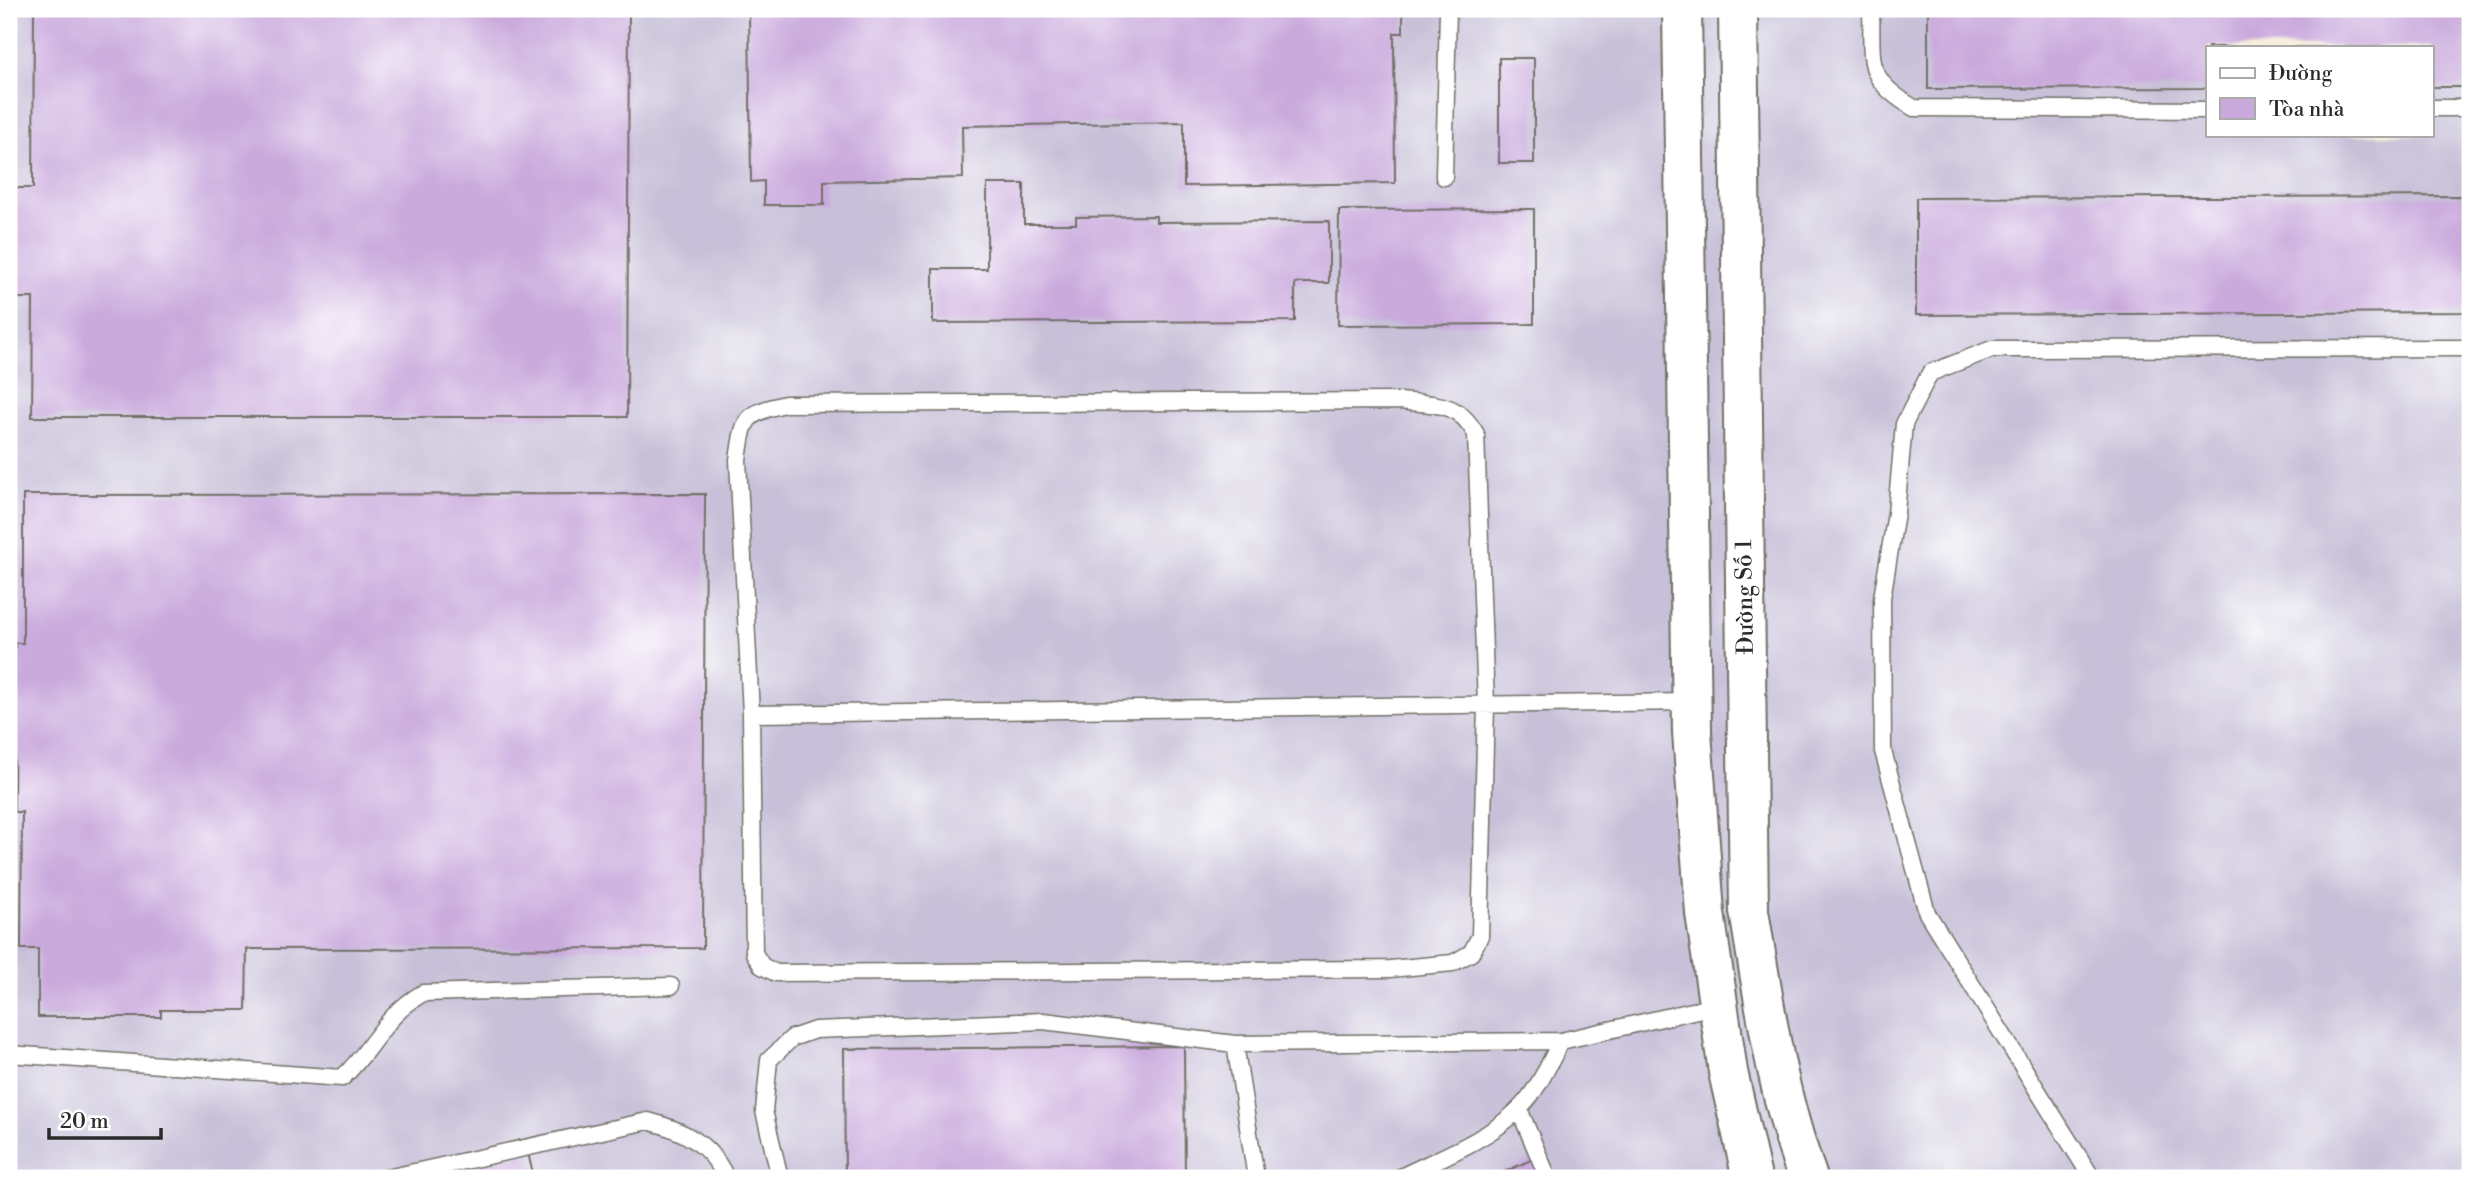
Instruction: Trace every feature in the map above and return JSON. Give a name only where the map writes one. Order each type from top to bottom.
[{"type":"street","points":[[1682,9],[1692,702],[1705,913],[1728,1072],[1752,1178]]},
{"type":"street","name":"Đường Số 1","points":[[1738,9],[1749,911],[1773,1057],[1793,1136],[1808,1178]]},
{"type":"lane","points":[[1444,177],[1448,9]]},
{"type":"lane","points":[[1871,9],[1874,74],[1889,93],[1914,108],[2206,110]]},
{"type":"lane","points":[[2434,108],[2470,108]]},
{"type":"lane","points":[[2092,1178],[1927,913],[1883,751],[1882,598],[1896,513],[1905,424],[1930,373],[1992,349],[2470,348]]},
{"type":"lane","points":[[1399,401],[1452,407],[1466,417],[1476,433],[1486,705],[1479,936],[1472,953],[1453,963],[1390,969],[776,973],[762,966],[754,953],[751,714],[738,460],[744,424],[759,410],[785,404],[1399,401]]},
{"type":"lane","points":[[751,714],[1692,702]]},
{"type":"lane","points":[[9,1054],[342,1078],[365,1056],[379,1031],[400,1006],[423,993],[671,986]]},
{"type":"lane","points":[[780,1178],[764,1111],[769,1060],[792,1038],[815,1030],[1043,1021],[1235,1044],[1561,1041],[1719,1005]]},
{"type":"lane","points":[[1399,1178],[1490,1132],[1519,1109],[1541,1079],[1561,1041]]},
{"type":"lane","points":[[1235,1044],[1256,1178]]},
{"type":"lane","points":[[1519,1109],[1548,1178]]},
{"type":"lane","points":[[387,1178],[648,1121],[680,1129],[701,1144],[726,1178]]},
{"type":"shaded area","points":[[9,9],[2470,9],[2470,1178],[9,1178]]},
{"type":"building","points":[[34,9],[629,12],[627,417],[32,417],[33,298],[9,298],[9,188],[33,188]]},
{"type":"building","points":[[749,9],[1403,9],[1403,33],[1394,33],[1395,183],[1184,186],[1184,122],[962,126],[963,178],[824,181],[824,205],[764,205],[764,181],[751,182]]},
{"type":"building","points":[[1928,9],[2470,9],[2470,87],[2434,87],[2434,46],[2206,46],[2206,88],[1928,89]]},
{"type":"building","points":[[1499,58],[1534,58],[1534,163],[1499,163]]},
{"type":"building","points":[[987,184],[1024,184],[1024,224],[1076,224],[1076,217],[1156,216],[1156,222],[1329,221],[1329,283],[1295,283],[1295,321],[933,323],[933,269],[987,269]]},
{"type":"building","points":[[2470,196],[2470,312],[1916,315],[1916,198]]},
{"type":"building","points":[[1534,209],[1534,324],[1338,325],[1339,210]]},
{"type":"building","points":[[705,494],[703,948],[247,949],[246,1010],[161,1010],[161,1017],[38,1017],[38,949],[21,949],[22,812],[14,812],[15,643],[23,643],[23,495]]},
{"type":"building","points":[[1184,1046],[1185,1178],[845,1178],[844,1049]]},
{"type":"building","points":[[528,1153],[534,1178],[466,1178],[464,1168]]},
{"type":"building","points":[[1533,1159],[1542,1178],[1491,1178]]}]
